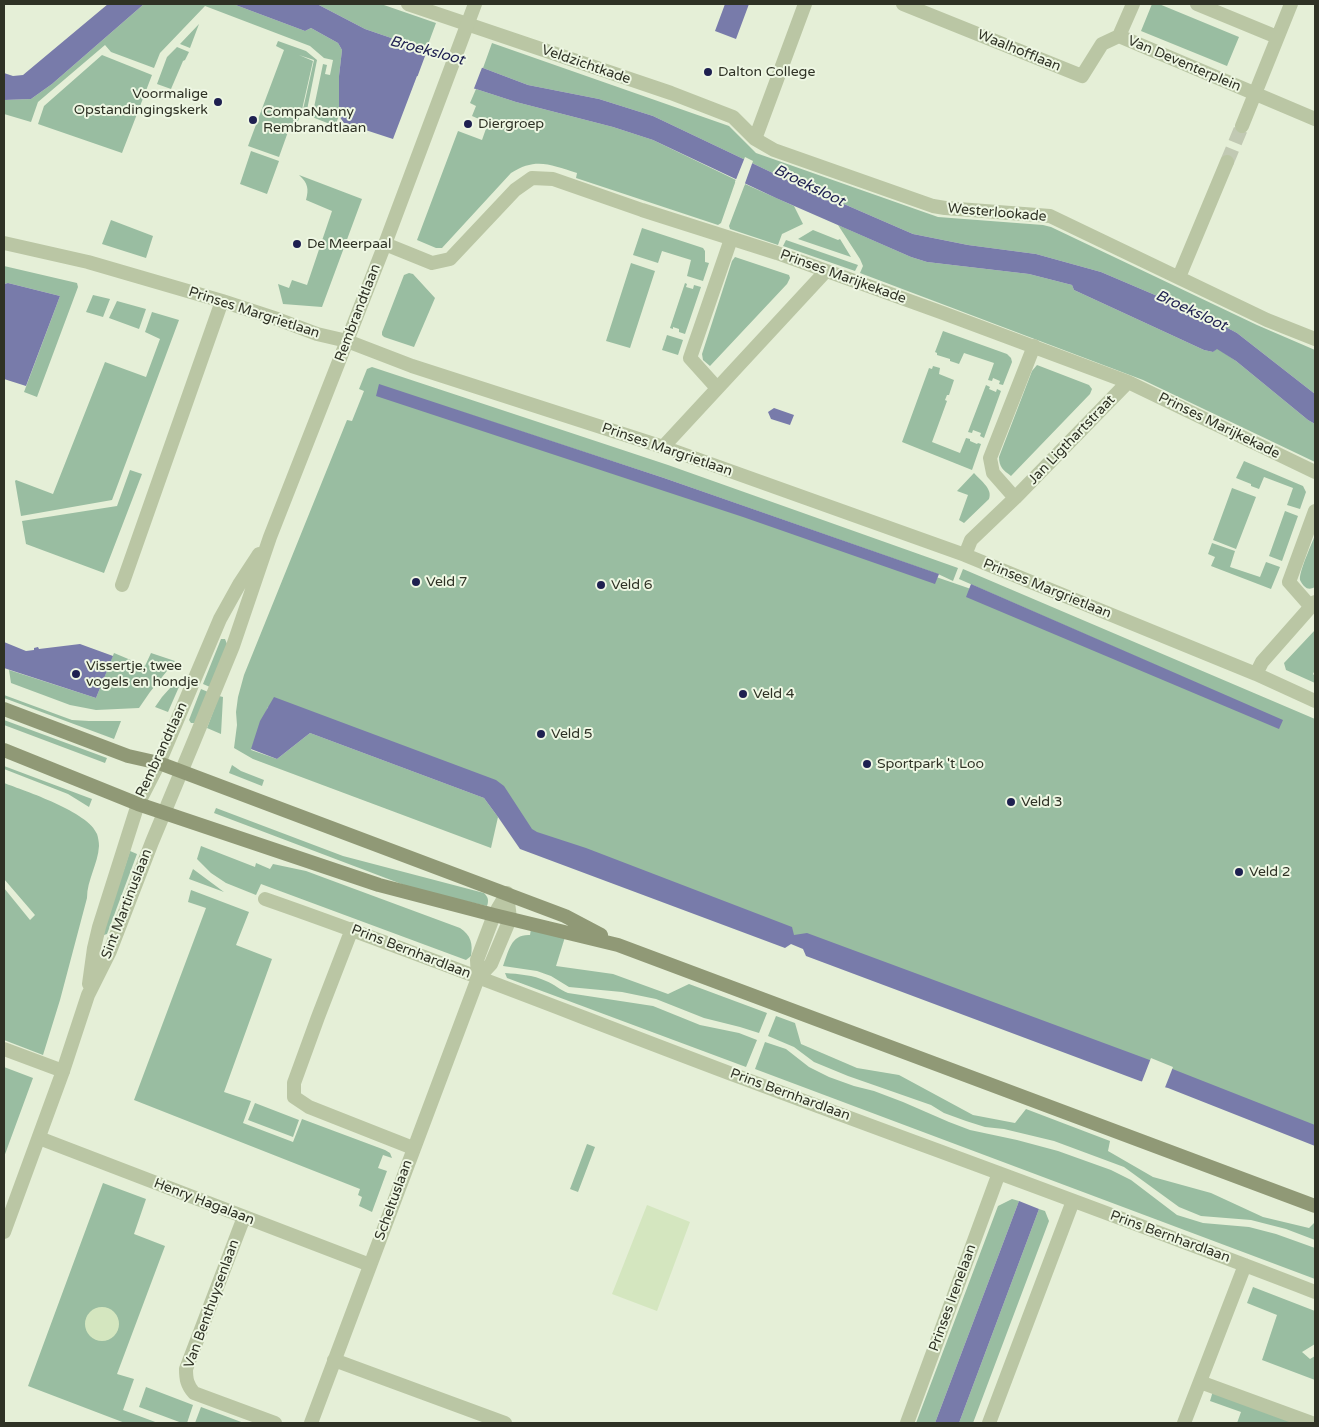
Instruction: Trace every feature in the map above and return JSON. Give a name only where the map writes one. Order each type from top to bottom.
[{"type":"main road","points":[[4,709],[128,756],[159,763],[506,893],[565,916],[618,945]]},
{"type":"main road","points":[[4,750],[138,804],[379,884],[494,915],[618,945],[1315,1206]]},
{"type":"street","name":"Veldzichtkade","points":[[408,4],[733,116],[755,139]]},
{"type":"street","name":"Rembrandtlaan","points":[[164,812],[233,646],[270,537],[385,244],[475,4]]},
{"type":"street","points":[[755,139],[805,4]]},
{"type":"street","name":"Waalhofflaan","points":[[903,4],[1082,76],[1102,44],[1119,36]]},
{"type":"street","name":"Van Deventerplein","points":[[1133,4],[1119,36],[1256,94],[1277,37],[1292,4]]},
{"type":"street","points":[[1197,4],[1277,37]]},
{"type":"street","points":[[1242,126],[1256,94],[1315,119]]},
{"type":"street","name":"Westerlookade","points":[[755,139],[774,150],[940,207],[1050,216],[1267,320],[1315,339]]},
{"type":"street","points":[[1179,277],[1227,162]]},
{"type":"street","name":"Prinses Marijkekade","points":[[385,244],[432,263],[450,259],[515,190],[532,178],[554,179],[777,253],[1128,382],[1315,472]]},
{"type":"street","points":[[717,388],[690,358],[731,238]]},
{"type":"street","name":"Prinses Margrietlaan","points":[[4,243],[88,262],[222,301],[317,334],[347,341],[412,366],[663,447],[965,555],[1256,674],[1315,701]]},
{"type":"street","points":[[663,447],[826,271]]},
{"type":"street","points":[[122,585],[222,301]]},
{"type":"street","points":[[1015,498],[993,473],[990,458],[1034,346]]},
{"type":"street","name":"Jan Ligthartstraat","points":[[965,555],[971,540],[1015,498],[1128,382]]},
{"type":"street","points":[[1256,674],[1262,662],[1313,604],[1289,582],[1315,511]]},
{"type":"street","name":"Rembrandtlaan","points":[[138,804],[159,763],[220,619],[240,582],[270,537]]},
{"type":"street","name":"Sint Martinuslaan","points":[[88,995],[97,934],[138,804]]},
{"type":"street","name":"Sint Martinuslaan","points":[[4,1232],[64,1071],[88,995],[110,951],[164,812]]},
{"type":"street","points":[[506,893],[510,918]]},
{"type":"street","name":"Scheltuslaan","points":[[478,978],[477,960],[494,915],[506,893]]},
{"type":"street","name":"Prins Bernhardlaan","points":[[265,899],[352,929],[1315,1292]]},
{"type":"street","name":"Scheltuslaan","points":[[311,1423],[478,978],[491,964],[510,918]]},
{"type":"street","points":[[352,929],[294,1083],[294,1097],[309,1107],[413,1148]]},
{"type":"street","points":[[4,1049],[64,1071]]},
{"type":"street","name":"Henry Hagalaan","points":[[38,1138],[370,1265]]},
{"type":"street","name":"Prinses Irenelaan","points":[[907,1423],[999,1173]]},
{"type":"street","points":[[989,1423],[1072,1201]]},
{"type":"street","name":"Van Benthuysenlaan","points":[[244,1217],[186,1369],[186,1379],[194,1393],[275,1423]]},
{"type":"street","points":[[1184,1423],[1245,1265]]},
{"type":"street","points":[[334,1360],[505,1423]]},
{"type":"street","points":[[1200,1382],[1312,1423]]},
{"type":"shaded area","points":[[144,4],[233,4],[305,31],[311,28],[338,43],[342,50],[339,76],[339,116],[335,126],[312,117],[323,64],[327,65],[325,74],[330,75],[333,60],[324,58],[310,46],[205,6],[160,53],[154,68],[111,52],[105,45],[38,102],[31,122],[4,114],[4,100],[31,99],[52,84]]},
{"type":"shaded area","points":[[317,4],[381,4],[436,23],[426,50],[365,29]]},
{"type":"shaded area","points":[[1152,4],[1159,4],[1239,37],[1227,66],[1141,31]]},
{"type":"shaded area","points":[[199,24],[190,48],[180,44]]},
{"type":"shaded area","points":[[278,41],[306,51],[317,60],[306,115],[302,114],[314,60],[299,55],[313,61],[301,114],[294,130],[289,129],[279,157],[248,146],[284,50],[276,46]]},
{"type":"shaded area","points":[[492,43],[729,126],[756,153],[938,217],[1051,227],[1257,325],[1315,350],[1315,394],[1237,333],[1209,318],[1101,272],[1036,254],[968,245],[913,234],[777,175],[653,116],[599,99],[528,85],[483,68]]},
{"type":"shaded area","points":[[177,47],[189,52],[171,89],[157,84],[167,57]]},
{"type":"shaded area","points":[[102,55],[152,75],[122,153],[38,124],[44,106]]},
{"type":"shaded area","points":[[476,89],[653,140],[736,180],[721,223],[718,225],[576,178],[577,173],[551,165],[536,164],[528,165],[511,173],[442,248],[436,248],[417,240],[458,131],[482,140],[488,123],[472,116],[476,106],[470,103]]},
{"type":"shaded area","points":[[251,151],[279,161],[267,194],[240,184]]},
{"type":"shaded area","points":[[299,175],[362,199],[322,307],[283,304],[278,284],[289,288],[292,280],[307,285],[332,211],[306,200],[307,186]]},
{"type":"shaded area","points":[[745,184],[794,206],[803,224],[782,234],[778,245],[730,229],[729,226]]},
{"type":"shaded area","points":[[111,220],[153,236],[146,258],[102,244]]},
{"type":"shaded area","points":[[838,225],[911,257],[927,262],[1029,274],[1072,285],[1074,290],[1204,350],[1213,352],[1217,348],[1315,424],[1315,462],[1143,380],[860,273],[863,266],[860,259]]},
{"type":"shaded area","points":[[642,228],[703,248],[705,251],[705,262],[709,263],[703,281],[687,276],[691,260],[662,251],[658,263],[633,255]]},
{"type":"shaded area","points":[[813,230],[838,240],[840,239],[851,257],[798,239]]},
{"type":"shaded area","points":[[786,240],[858,265],[855,271],[783,246]]},
{"type":"shaded area","points":[[735,257],[789,275],[790,278],[787,284],[710,366],[703,360],[702,354],[732,261]]},
{"type":"shaded area","points":[[631,263],[655,271],[630,348],[606,341]]},
{"type":"shaded area","points":[[4,266],[77,283],[78,287],[37,397],[24,392],[60,296],[8,283],[4,284]]},
{"type":"shaded area","points":[[413,274],[435,298],[414,347],[382,335],[404,275]]},
{"type":"shaded area","points":[[685,283],[687,284],[686,287],[693,289],[694,285],[701,287],[685,334],[679,332],[679,329],[670,328]]},
{"type":"shaded area","points":[[93,295],[110,299],[103,317],[86,312]]},
{"type":"shaded area","points":[[117,301],[146,309],[139,329],[109,318]]},
{"type":"shaded area","points":[[152,312],[179,320],[112,500],[21,516],[15,481],[53,494],[105,362],[146,377],[160,339],[145,332]]},
{"type":"shaded area","points":[[943,331],[1007,354],[1012,362],[1003,385],[999,384],[1000,381],[993,378],[992,381],[988,380],[994,363],[964,353],[959,364],[937,355],[935,352]]},
{"type":"shaded area","points":[[667,335],[683,340],[678,355],[662,350]]},
{"type":"shaded area","points":[[1037,365],[1089,385],[1092,389],[1090,394],[1011,476],[1002,468],[999,457],[1032,371]]},
{"type":"shaded area","points":[[933,366],[940,368],[939,374],[954,380],[949,395],[947,395],[945,400],[947,401],[932,442],[960,453],[966,438],[981,444],[972,470],[902,442],[929,368],[932,369]]},
{"type":"shaded area","name":"Sportpark 't Loo","points":[[372,367],[668,465],[958,568],[953,581],[938,574],[664,478],[379,385],[971,589],[1283,721],[959,579],[963,569],[1315,719],[1315,1137],[523,838],[486,789],[268,707],[251,750],[277,759],[310,733],[484,798],[498,817],[491,848],[253,759],[234,748],[238,697],[244,675],[347,420],[352,421],[364,391],[359,389],[367,369]]},
{"type":"shaded area","points":[[986,385],[990,387],[989,389],[996,392],[997,389],[1001,391],[984,438],[980,436],[981,433],[973,430],[972,433],[968,432]]},
{"type":"shaded area","points":[[1244,461],[1303,486],[1306,492],[1300,509],[1287,505],[1293,488],[1264,477],[1259,489],[1236,478]]},
{"type":"shaded area","points":[[130,470],[142,474],[104,573],[26,544],[22,521],[117,506]]},
{"type":"shaded area","points":[[974,473],[986,485],[990,495],[989,499],[964,523],[959,520],[968,495],[957,491]]},
{"type":"shaded area","points":[[1232,488],[1256,497],[1236,549],[1213,540]]},
{"type":"shaded area","points":[[1285,511],[1298,516],[1282,561],[1269,556]]},
{"type":"shaded area","points":[[1315,535],[1315,587],[1308,589],[1301,583],[1300,576]]},
{"type":"shaded area","points":[[1212,543],[1235,551],[1230,567],[1260,577],[1266,562],[1280,567],[1271,589],[1211,566],[1215,557],[1208,554]]},
{"type":"shaded area","points":[[1315,630],[1315,670],[1313,674],[1315,676],[1315,683],[1286,670],[1284,663]]},
{"type":"shaded area","points":[[221,639],[225,639],[227,644],[210,687],[203,684]]},
{"type":"shaded area","points":[[114,653],[145,666],[151,653],[175,661],[139,708],[96,710],[70,705],[11,683],[9,670],[96,698]]},
{"type":"shaded area","points":[[179,678],[182,680],[168,712],[155,707],[162,697]]},
{"type":"shaded area","points":[[201,689],[208,692],[196,723],[191,723],[189,720]]},
{"type":"shaded area","points":[[4,695],[72,720],[121,721],[114,739],[4,698]]},
{"type":"shaded area","points":[[219,696],[223,697],[221,734],[207,728]]},
{"type":"shaded area","points":[[4,720],[107,758],[105,763],[4,725]]},
{"type":"shaded area","points":[[232,765],[241,771],[264,780],[262,786],[229,773]]},
{"type":"shaded area","points":[[4,766],[92,799],[89,807],[68,794],[4,769]]},
{"type":"shaded area","points":[[4,783],[70,810],[92,826],[99,841],[97,859],[87,891],[87,898],[60,1000],[43,1055],[4,1040],[4,888],[30,920],[35,915],[4,879]]},
{"type":"shaded area","points":[[216,808],[343,856],[484,893],[488,899],[487,906],[420,891],[214,813]]},
{"type":"shaded area","points":[[201,846],[255,867],[256,863],[270,869],[273,864],[306,871],[460,928],[467,934],[470,940],[471,956],[466,960],[261,884],[256,895],[226,883],[211,873],[197,859]]},
{"type":"shaded area","points":[[130,851],[137,854],[107,934],[104,935],[103,933]]},
{"type":"shaded area","points":[[193,869],[224,892],[189,879]]},
{"type":"shaded area","points":[[191,890],[249,912],[236,945],[272,959],[224,1092],[251,1101],[243,1123],[293,1142],[302,1119],[390,1153],[392,1158],[383,1155],[378,1168],[387,1171],[372,1212],[359,1206],[362,1197],[358,1195],[360,1189],[134,1100],[206,908],[188,902]]},
{"type":"shaded area","points":[[531,929],[565,937],[556,966],[613,974],[668,994],[689,984],[767,1013],[759,1033],[704,1018],[656,999],[622,992],[569,987],[551,976],[537,971],[503,966],[509,949],[515,940],[524,935],[530,935]]},
{"type":"shaded area","points":[[505,973],[536,977],[568,993],[653,1006],[700,1025],[739,1033],[757,1040],[746,1067],[507,978]]},
{"type":"shaded area","points":[[776,1016],[795,1023],[801,1044],[857,1068],[899,1075],[973,1115],[1015,1123],[1026,1109],[1110,1141],[1108,1151],[1153,1177],[1211,1193],[1263,1217],[1309,1228],[1315,1222],[1315,1240],[1286,1229],[1251,1220],[1201,1216],[1179,1207],[1124,1167],[1054,1141],[1004,1129],[985,1127],[966,1121],[944,1113],[931,1105],[814,1062],[794,1047],[768,1036]]},
{"type":"shaded area","points":[[765,1042],[786,1049],[809,1067],[829,1077],[874,1091],[970,1130],[1058,1151],[1111,1170],[1131,1180],[1177,1215],[1203,1223],[1249,1227],[1276,1234],[1315,1248],[1315,1279],[755,1069]]},
{"type":"shaded area","points":[[4,1067],[33,1078],[4,1157]]},
{"type":"shaded area","points":[[255,1103],[299,1120],[293,1137],[248,1120]]},
{"type":"shaded area","points":[[587,1144],[595,1147],[578,1192],[570,1189]]},
{"type":"shaded area","points":[[103,1183],[146,1199],[134,1234],[165,1246],[117,1374],[134,1379],[123,1410],[158,1423],[125,1423],[28,1386]]},
{"type":"shaded area","points":[[1012,1199],[1019,1201],[935,1423],[916,1423],[998,1206]]},
{"type":"shaded area","points":[[647,1205],[690,1222],[657,1311],[612,1294]]},
{"type":"shaded area","points":[[1039,1209],[1045,1211],[1049,1221],[973,1423],[959,1423]]},
{"type":"shaded area","points":[[1253,1287],[1315,1311],[1315,1344],[1302,1352],[1310,1359],[1315,1356],[1315,1380],[1262,1360],[1277,1315],[1247,1303]]},
{"type":"shaded area","points":[[102,1307],[114,1312],[119,1324],[114,1336],[102,1341],[90,1336],[85,1324],[90,1312]]},
{"type":"shaded area","points":[[146,1387],[193,1405],[187,1423],[182,1423],[139,1407]]},
{"type":"shaded area","points":[[1213,1391],[1300,1423],[1237,1423],[1241,1412],[1210,1401]]},
{"type":"shaded area","points":[[201,1407],[244,1423],[195,1423]]},
{"type":"water","points":[[108,4],[144,4],[52,84],[31,99],[4,100],[4,73],[13,76],[23,75]]},
{"type":"water","name":"Broeksloot","points":[[233,4],[317,4],[365,29],[528,85],[599,99],[653,116],[777,175],[913,234],[968,245],[1036,254],[1101,272],[1209,318],[1237,333],[1315,394],[1315,424],[1236,361],[1217,349],[1213,352],[1204,350],[1074,290],[1072,285],[1029,274],[927,262],[911,257],[776,198],[653,140],[613,127],[516,102],[476,89],[417,76],[393,139],[344,123],[339,116],[339,76],[342,50],[338,43],[311,28],[305,31]]},
{"type":"water","points":[[725,4],[749,4],[736,39],[715,31]]},
{"type":"water","points":[[8,283],[60,296],[26,386],[4,379],[4,284]]},
{"type":"water","points":[[379,384],[664,478],[939,574],[935,584],[743,517],[376,396]]},
{"type":"water","points":[[774,408],[794,415],[790,425],[771,419],[768,412]]},
{"type":"water","points":[[971,584],[1283,720],[1279,729],[966,597]]},
{"type":"water","points":[[4,642],[26,651],[34,650],[34,648],[38,647],[39,649],[80,644],[113,656],[96,698],[4,668]]},
{"type":"water","points":[[274,697],[496,780],[504,786],[532,829],[537,832],[586,848],[792,927],[794,935],[807,933],[1147,1059],[1315,1125],[1315,1146],[1168,1088],[1140,1081],[806,956],[803,949],[791,944],[785,948],[520,849],[484,798],[310,733],[277,759],[251,749],[260,721]]},
{"type":"water","points":[[1019,1201],[1039,1209],[959,1423],[935,1423]]},
{"type":"pier","points":[[428,48],[483,65],[473,91],[418,79],[408,102]]},
{"type":"pier","points":[[745,157],[753,161],[744,186],[735,182]]},
{"type":"pier","points":[[1151,1058],[1173,1067],[1164,1090],[1141,1084]]},
{"type":"tunnel","points":[[1227,162],[1242,126]]},
{"type":"place","name":"Dalton College","points":[[708,72]]},
{"type":"place","name":"Voormalige Opstandingingskerk","points":[[218,102]]},
{"type":"place","name":"CompaNanny Rembrandtlaan","points":[[253,120]]},
{"type":"place","name":"Diergroep","points":[[468,124]]},
{"type":"place","name":"De Meerpaal","points":[[297,244]]},
{"type":"place","name":"Veld 7","points":[[416,582]]},
{"type":"place","name":"Veld 6","points":[[601,585]]},
{"type":"place","name":"Vissertje, twee vogels en hondje","points":[[76,674]]},
{"type":"place","name":"Veld 4","points":[[743,694]]},
{"type":"place","name":"Veld 5","points":[[541,734]]},
{"type":"place","name":"Sportpark 't Loo","points":[[867,764]]},
{"type":"place","name":"Veld 3","points":[[1011,802]]},
{"type":"place","name":"Veld 2","points":[[1239,872]]}]
